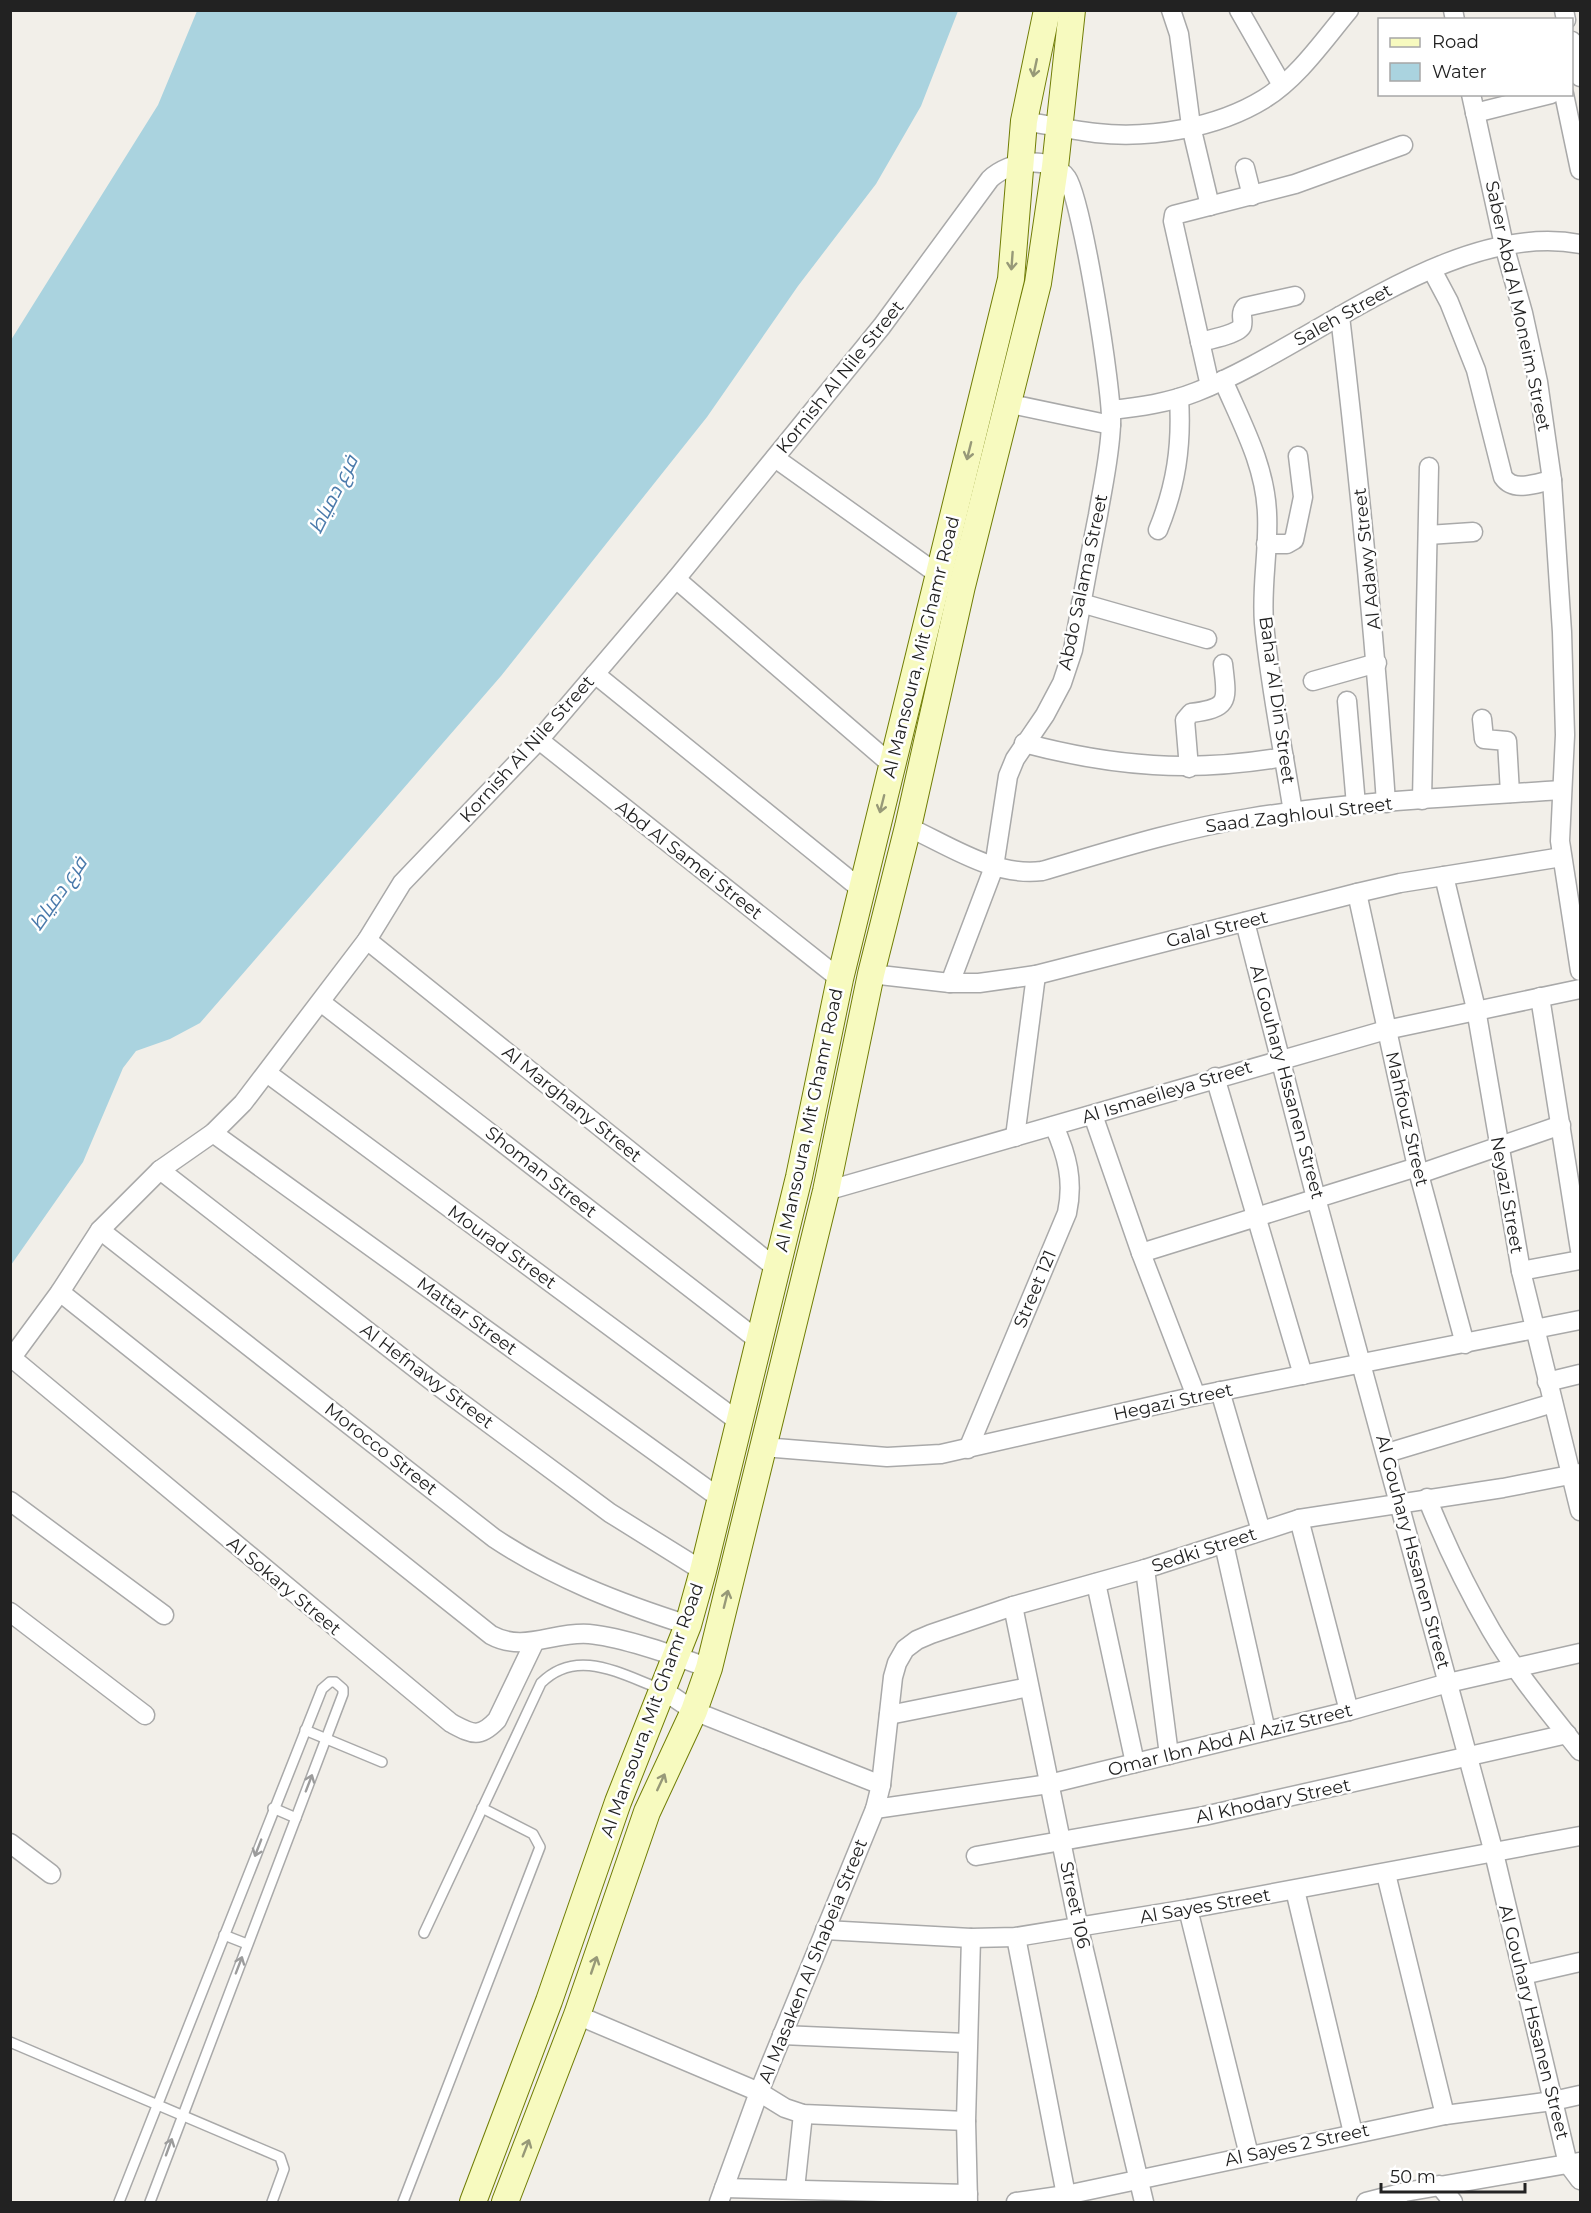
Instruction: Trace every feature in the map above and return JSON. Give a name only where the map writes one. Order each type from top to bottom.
[{"type":"main road","name":"Al Mansoura, Mit Ghamr Road","points":[[473,2202],[549,2001],[618,1802],[688,1625],[703,1571],[777,1269],[840,979],[1011,279],[1018,163],[1024,121],[1047,10]]},
{"type":"main road","name":"Al Mansoura, Mit Ghamr Road","points":[[505,2202],[577,2015],[647,1812],[694,1711],[709,1668],[825,1191],[871,974],[908,827],[1006,403],[1038,283],[1055,166],[1072,10]]},
{"type":"street","points":[[1171,10],[1183,54],[1191,126],[1210,206],[1252,196],[1349,166],[1403,145]]},
{"type":"street","points":[[1239,10],[1282,85]]},
{"type":"street","points":[[1024,121],[1126,134],[1191,126],[1218,120],[1264,99],[1282,85],[1297,72],[1349,10]]},
{"type":"street","points":[[1573,45],[1581,77]]},
{"type":"street","name":"Saber Abd Al Moneim Street","points":[[1471,96],[1504,245],[1523,313],[1538,381],[1552,480],[1572,647],[1573,769],[1562,790],[1559,824],[1562,858],[1581,971]]},
{"type":"street","points":[[1475,113],[1543,96]]},
{"type":"street","points":[[1564,96],[1581,170]]},
{"type":"street","points":[[1018,163],[1055,166]]},
{"type":"street","name":"Kornish Al Nile Street","points":[[11,1359],[60,1292],[100,1230],[160,1170],[213,1133],[243,1103],[322,1003],[367,940],[402,883],[539,740],[676,579],[882,326],[990,179],[1006,166],[1018,163]]},
{"type":"street","name":"Abdo Salama Street","points":[[950,983],[994,867],[1008,776],[1024,743],[1045,715],[1062,684],[1073,650],[1111,417],[1077,203],[1066,177],[1055,166]]},
{"type":"street","points":[[1245,168],[1252,196]]},
{"type":"street","name":"Baha' Al Din Street","points":[[1210,206],[1174,215],[1173,221],[1200,342],[1216,383],[1258,460],[1265,487],[1266,544],[1263,605],[1293,812]]},
{"type":"street","name":"Saleh Street","points":[[1006,403],[1111,417],[1179,398],[1216,383],[1340,316],[1432,270],[1504,245],[1548,241],[1580,249]]},
{"type":"street","points":[[1432,270],[1464,336],[1476,370],[1503,477],[1507,482],[1518,486],[1552,480]]},
{"type":"street","points":[[1200,342],[1238,331],[1242,326],[1241,314],[1245,307],[1294,296]]},
{"type":"street","name":"Al Adawy Street","points":[[1340,316],[1377,663],[1386,803]]},
{"type":"street","points":[[1158,530],[1170,499],[1178,466],[1181,432],[1179,398]]},
{"type":"street","points":[[1266,544],[1287,544],[1294,540],[1303,497],[1298,456]]},
{"type":"street","points":[[775,458],[939,575]]},
{"type":"street","points":[[1422,800],[1429,467]]},
{"type":"street","points":[[1428,535],[1473,532]]},
{"type":"street","points":[[676,579],[892,765]]},
{"type":"street","points":[[1081,603],[1207,639]]},
{"type":"street","points":[[1313,681],[1377,663]]},
{"type":"street","points":[[1189,768],[1185,720],[1191,713],[1213,710],[1222,705],[1227,695],[1223,664]]},
{"type":"street","points":[[595,674],[862,890]]},
{"type":"street","points":[[1347,701],[1356,805]]},
{"type":"street","points":[[1482,719],[1484,739],[1506,741],[1510,793]]},
{"type":"street","name":"Abd Al Samei Street","points":[[539,740],[840,979]]},
{"type":"street","points":[[1024,743],[1106,761],[1189,768],[1284,757]]},
{"type":"street","name":"Saad Zaghloul Street","points":[[908,827],[994,867],[1018,872],[1042,871],[1164,836],[1228,822],[1356,805],[1562,790]]},
{"type":"street","name":"Galal Street","points":[[871,974],[950,983],[979,983],[1036,975],[1357,893],[1444,876],[1562,858]]},
{"type":"street","name":"Neyazi Street","points":[[1444,876],[1476,1009],[1521,1271],[1547,1382],[1576,1474],[1581,1511]]},
{"type":"street","name":"Mahfouz Street","points":[[1357,893],[1418,1170],[1465,1344]]},
{"type":"street","name":"Al Gouhary Hssanen Street","points":[[1245,922],[1316,1198],[1401,1502],[1494,1853],[1553,2101],[1581,2180]]},
{"type":"street","name":"Al Marghany Street","points":[[367,940],[777,1269]]},
{"type":"street","points":[[1015,1137],[1036,975]]},
{"type":"street","name":"Al Ismaeileya Street","points":[[825,1191],[1094,1115],[1215,1077],[1386,1030],[1476,1009],[1581,989]]},
{"type":"street","points":[[1540,997],[1581,1250]]},
{"type":"street","name":"Shoman Street","points":[[322,1003],[759,1341]]},
{"type":"street","name":"Mourad Street","points":[[267,1073],[738,1421]]},
{"type":"street","points":[[1215,1077],[1303,1375]]},
{"type":"street","points":[[1094,1115],[1141,1253],[1196,1396]]},
{"type":"street","points":[[1141,1253],[1316,1198],[1499,1146],[1561,1125]]},
{"type":"street","name":"Street 121","points":[[968,1449],[1067,1213],[1071,1196],[1071,1178],[1066,1151],[1054,1126]]},
{"type":"street","name":"Mattar Street","points":[[213,1133],[721,1499]]},
{"type":"street","name":"Al Hefnawy Street","points":[[160,1170],[437,1385],[610,1513],[703,1571]]},
{"type":"street","name":"Morocco Street","points":[[100,1230],[511,1549],[580,1586],[688,1625]]},
{"type":"street","points":[[1521,1271],[1581,1260]]},
{"type":"street","points":[[60,1292],[491,1635],[504,1642],[534,1643],[573,1634],[592,1635],[676,1656],[709,1668]]},
{"type":"street","name":"Hegazi Street","points":[[763,1448],[887,1457],[941,1454],[1196,1396],[1581,1320]]},
{"type":"street","name":"Al Sokary Street","points":[[11,1359],[451,1723],[470,1732],[481,1733],[488,1729],[497,1720],[534,1643]]},
{"type":"street","points":[[1547,1382],[1581,1374]]},
{"type":"street","points":[[1220,1391],[1261,1531]]},
{"type":"street","points":[[1387,1453],[1553,1403]]},
{"type":"street","name":"Sedki Street","points":[[889,1715],[893,1677],[897,1663],[905,1649],[931,1634],[1013,1606],[1145,1569],[1299,1519],[1576,1474]]},
{"type":"street","points":[[1427,1498],[1450,1555],[1491,1630],[1516,1668],[1581,1751]]},
{"type":"street","points":[[10,1501],[164,1615]]},
{"type":"street","points":[[1299,1519],[1349,1711]]},
{"type":"street","points":[[1224,1544],[1266,1731]]},
{"type":"street","points":[[1145,1569],[1169,1755]]},
{"type":"street","points":[[1096,1583],[1135,1764]]},
{"type":"street","name":"Street 106","points":[[1013,1606],[1079,1929],[1144,2202]]},
{"type":"street","points":[[10,1612],[145,1715]]},
{"type":"street","name":"Omar Ibn Abd Al Aziz Street","points":[[875,1809],[1049,1784],[1349,1711],[1448,1683],[1581,1653]]},
{"type":"street","points":[[889,1715],[1029,1687]]},
{"type":"street","points":[[663,1690],[694,1711],[881,1785]]},
{"type":"street","name":"Al Masaken Al Shabeia Street","points":[[722,2195],[759,2092],[875,1809],[881,1785],[889,1715]]},
{"type":"street","name":"Al Khodary Street","points":[[976,1856],[1204,1816],[1468,1759],[1568,1734]]},
{"type":"street","name":"Al Sayes Street","points":[[825,1930],[971,1938],[1016,1937],[1079,1929],[1386,1874],[1581,1836]]},
{"type":"street","points":[[10,1843],[51,1874]]},
{"type":"street","points":[[1386,1874],[1445,2115]]},
{"type":"street","points":[[1295,1890],[1353,2133]]},
{"type":"street","points":[[1188,1909],[1250,2155]]},
{"type":"street","points":[[1016,1937],[1066,2195]]},
{"type":"street","points":[[722,2195],[795,2189],[971,2200],[966,2121],[966,2043],[971,1938]]},
{"type":"street","points":[[1523,1975],[1581,1962]]},
{"type":"street","points":[[577,2015],[759,2092],[785,2108],[803,2114],[966,2121]]},
{"type":"street","points":[[782,2036],[966,2043]]},
{"type":"street","name":"Al Sayes 2 Street","points":[[1016,2202],[1066,2195],[1445,2115],[1553,2101],[1581,2095]]},
{"type":"street","points":[[795,2189],[803,2114]]},
{"type":"street","points":[[1366,2202],[1439,2185],[1574,2163]]},
{"type":"street","points":[[1439,2185],[1453,2202]]},
{"type":"lane","points":[[424,1933],[535,1694],[550,1674],[573,1664],[585,1664],[663,1690]]},
{"type":"lane","points":[[119,2202],[322,1689],[330,1682],[335,1682],[343,1689],[344,1694],[181,2114],[150,2202]]},
{"type":"lane","points":[[305,1730],[382,1762]]},
{"type":"lane","points":[[273,1808],[296,1818]]},
{"type":"lane","points":[[402,2202],[540,1847],[533,1834],[482,1809]]},
{"type":"lane","points":[[224,1935],[247,1944]]},
{"type":"lane","points":[[10,2042],[280,2157],[284,2169],[272,2202]]},
{"type":"water","name":"فرع دمياط","points":[[197,11],[958,11],[921,106],[876,184],[798,286],[707,417],[501,676],[200,1023],[170,1039],[136,1051],[123,1068],[83,1162],[11,1265],[11,340],[158,105]]}]
